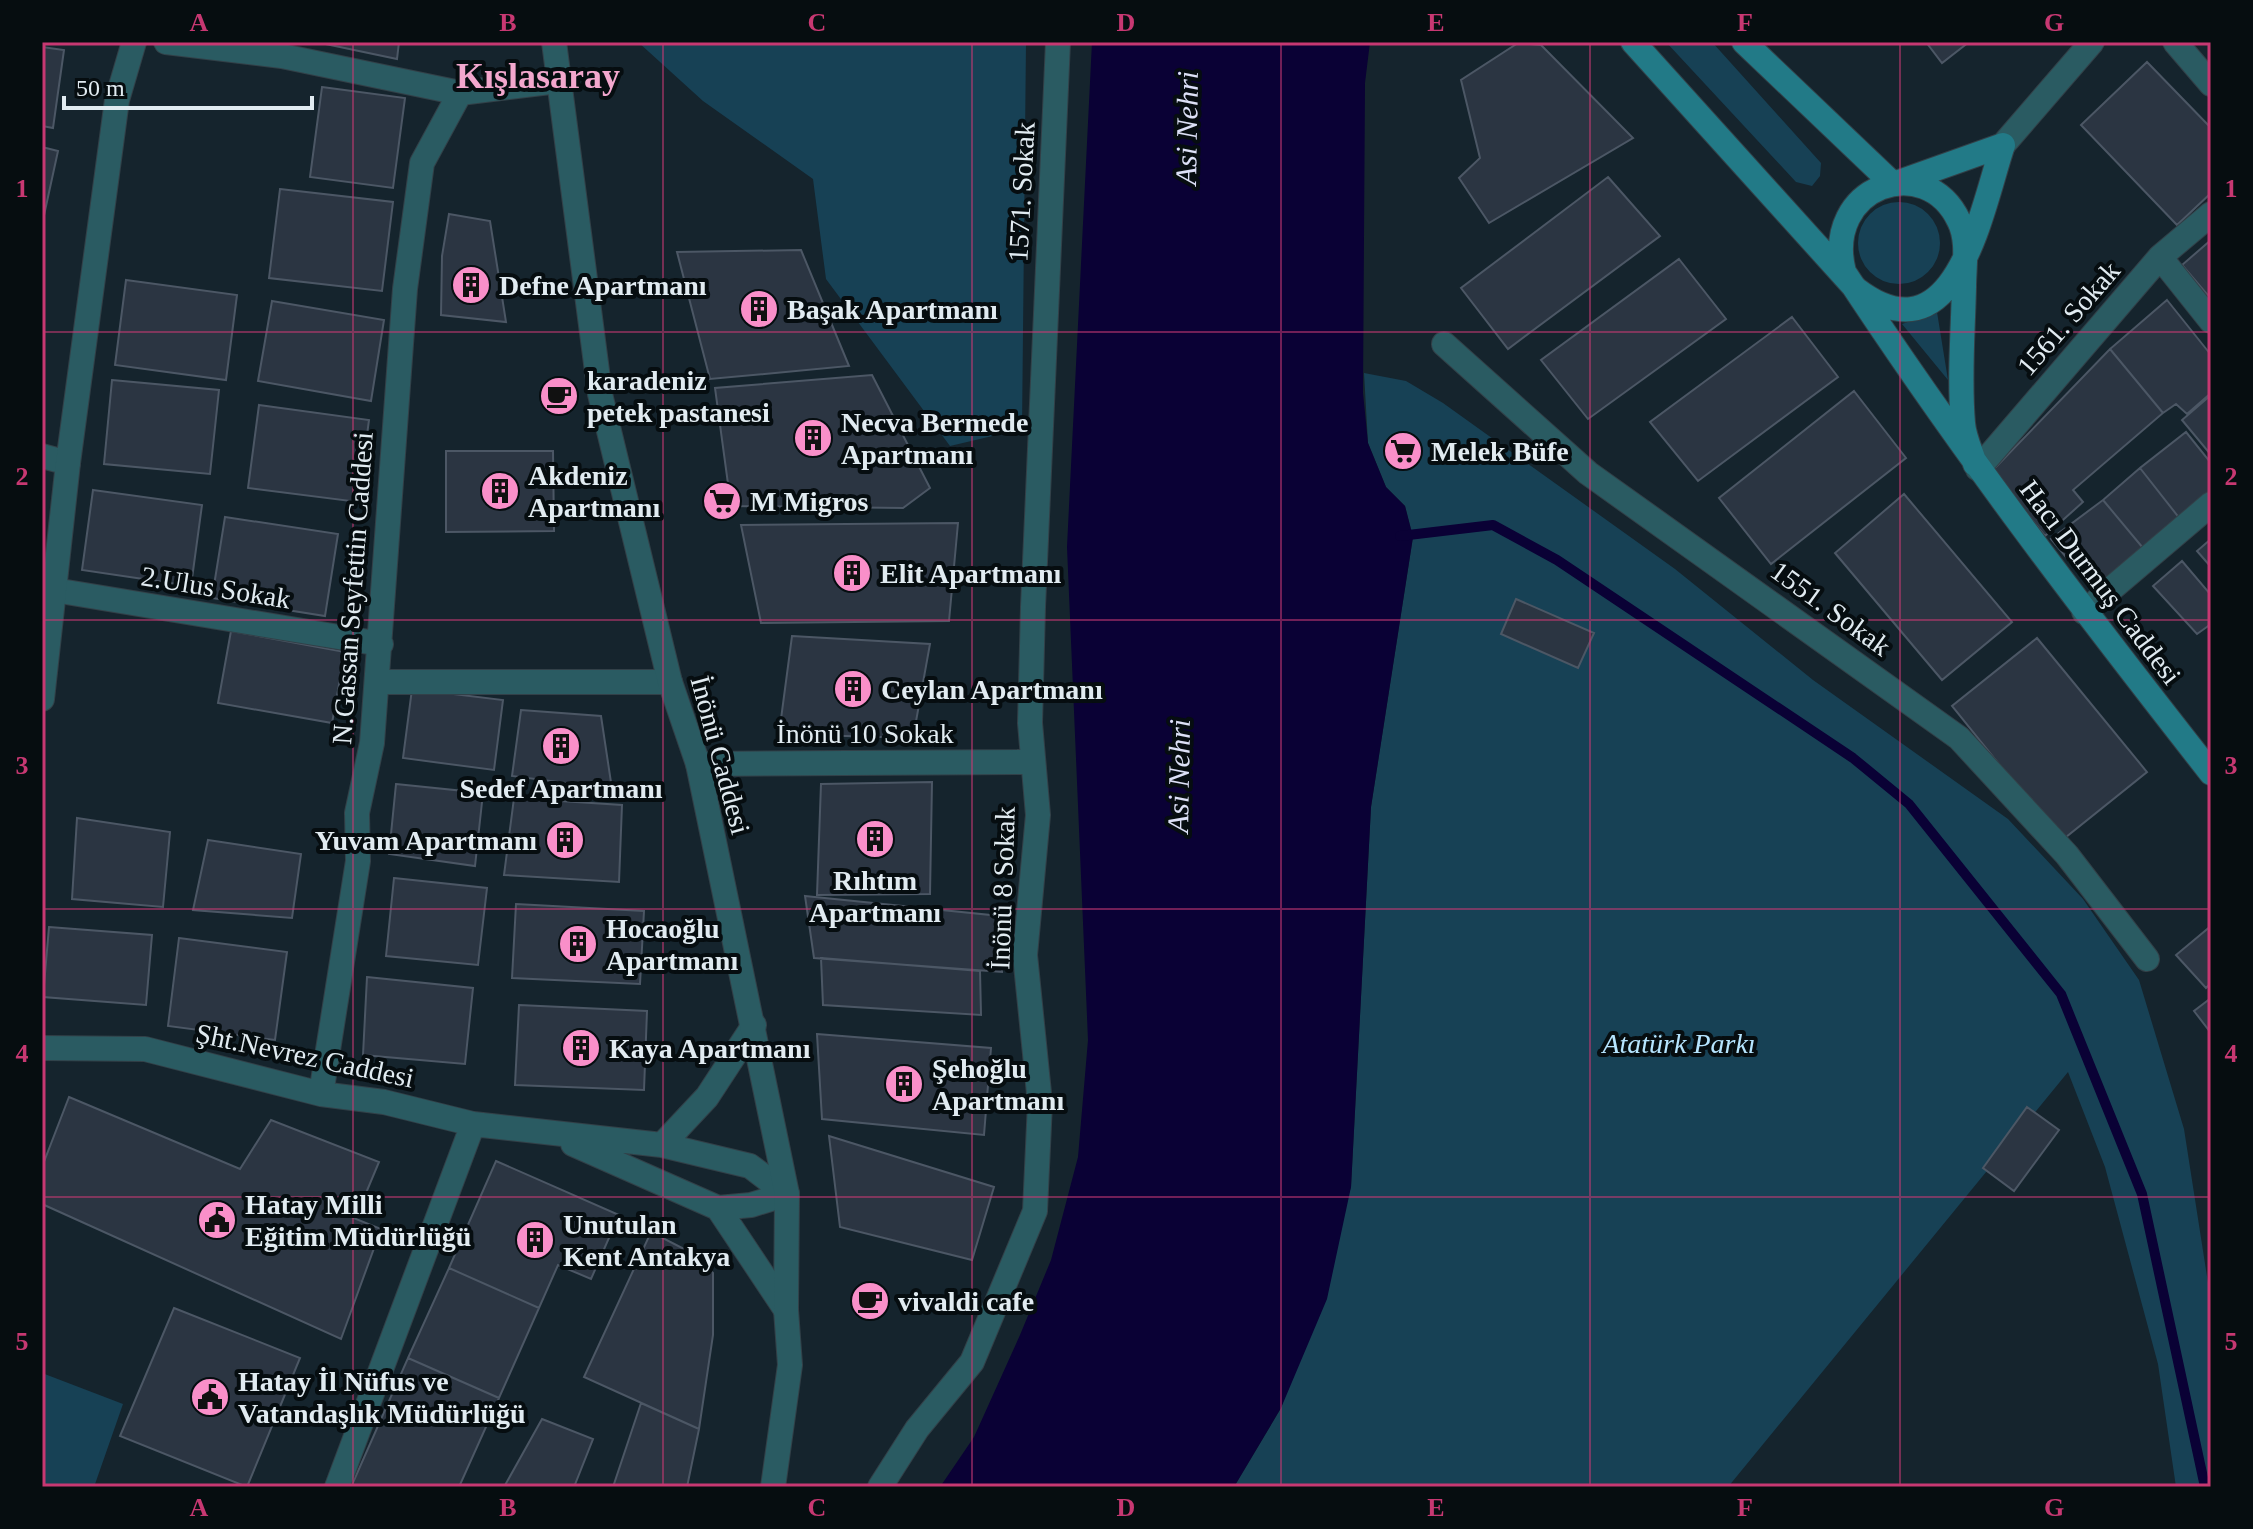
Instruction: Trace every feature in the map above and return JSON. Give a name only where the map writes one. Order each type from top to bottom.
[{"type":"main road","name":"Hacı Durmuş Caddesi","points":[[1633,42],[1856,289],[1872,302],[1891,308],[1912,309],[1932,302],[1948,289],[1964,260]]},
{"type":"main road","points":[[1744,42],[1893,184],[2003,145]]},
{"type":"main road","points":[[1964,260],[2003,145]]},
{"type":"main road","name":"Hacı Durmuş Caddesi","points":[[1977,466],[1963,426],[1964,233],[1948,203],[1934,192],[1916,185],[1893,184],[1862,198],[1848,213],[1840,232],[1839,252],[1844,272],[1977,466],[2084,612],[2211,773]]},
{"type":"street","points":[[42,699],[49,590],[117,100],[134,42]]},
{"type":"street","points":[[166,42],[282,56],[460,93],[558,81]]},
{"type":"street","name":"İnönü Caddesi","points":[[554,42],[600,394],[670,682],[698,764],[787,1194],[786,1310],[790,1365],[773,1487]]},
{"type":"street","name":"1571. Sokak","points":[[1040,441],[1058,42]]},
{"type":"street","points":[[2003,145],[2092,42]]},
{"type":"street","points":[[2175,42],[2211,84]]},
{"type":"street","name":"N.Gassan Seyfettin Caddesi","points":[[321,1094],[358,861],[357,813],[372,743],[379,682],[404,304],[422,163],[460,93]]},
{"type":"street","name":"1561. Sokak","points":[[1977,466],[2160,257],[2211,214]]},
{"type":"street","points":[[2160,257],[2211,321]]},
{"type":"street","name":"1551. Sokak","points":[[1444,344],[1588,473],[1959,738],[2067,855],[2147,959]]},
{"type":"street","name":"İnönü 8 Sokak","points":[[880,1487],[917,1429],[972,1362],[1035,1211],[1040,1103],[1025,955],[1038,815],[1030,723],[1040,441]]},
{"type":"street","points":[[42,456],[68,463]]},
{"type":"street","points":[[2084,612],[2211,504]]},
{"type":"street","name":"2.Ulus Sokak","points":[[49,590],[381,644]]},
{"type":"street","points":[[379,682],[670,682]]},
{"type":"street","name":"İnönü 10 Sokak","points":[[698,764],[1033,762]]},
{"type":"street","points":[[662,1145],[707,1097],[754,1025]]},
{"type":"street","name":"Şht.Nevrez Caddesi","points":[[42,1048],[145,1049],[321,1094],[384,1102],[473,1124],[662,1145],[750,1166],[787,1194]]},
{"type":"street","points":[[337,1487],[473,1124]]},
{"type":"street","name":"Şht.Nevrez Caddesi","points":[[553,1135],[718,1208]]},
{"type":"street","points":[[786,1310],[718,1208],[751,1205],[787,1194]]},
{"type":"green space","points":[[638,42],[1026,42],[1022,429],[950,446],[826,279],[813,179],[703,101]]},
{"type":"green space","points":[[1666,42],[1712,42],[1821,163],[1820,176],[1812,186],[1796,182]]},
{"type":"green space","points":[[1899,202],[1915,205],[1928,214],[1937,227],[1940,243],[1937,259],[1928,272],[1915,281],[1899,284],[1883,281],[1870,272],[1861,259],[1858,243],[1861,227],[1870,214],[1883,205]]},
{"type":"green space","points":[[1937,312],[1948,380],[1902,324]]},
{"type":"green space","name":"Atatürk Parkı","points":[[1364,373],[1406,381],[1443,403],[1675,569],[1813,680],[2008,819],[2083,899],[2139,980],[2184,1129],[2211,1302],[2211,1487],[2176,1487],[2158,1364],[2105,1167],[2068,1072],[1728,1487],[1234,1487],[1281,1408],[1351,1187],[1371,807],[1413,537],[1405,506],[1386,487],[1368,443]]},
{"type":"green space","points":[[42,1373],[123,1404],[94,1487],[42,1487]]},
{"type":"water","name":"Asi Nehri","points":[[1092,42],[1370,42],[1365,83],[1363,393],[1368,443],[1386,487],[1405,506],[1413,537],[1371,807],[1351,1187],[1327,1299],[1281,1408],[1234,1487],[940,1487],[974,1437],[1020,1335],[1051,1260],[1078,1157],[1088,1040],[1067,547]]},
{"type":"building","points":[[316,42],[399,42],[397,59]]},
{"type":"building","points":[[1926,42],[1969,42],[1942,63]]},
{"type":"building","points":[[1518,43],[1541,45],[1633,138],[1489,223],[1459,178],[1480,158],[1461,80]]},
{"type":"building","points":[[42,47],[64,50],[53,128],[42,126]]},
{"type":"building","points":[[2147,62],[2211,128],[2211,193],[2177,225],[2081,125]]},
{"type":"building","points":[[322,87],[405,98],[393,188],[310,177]]},
{"type":"building","points":[[42,147],[58,151],[43,220],[42,220]]},
{"type":"building","points":[[1608,177],[1660,236],[1508,349],[1461,288]]},
{"type":"building","points":[[280,189],[393,202],[382,291],[269,278]]},
{"type":"building","name":"Defne Apartmanı","points":[[449,214],[490,221],[506,322],[441,315],[442,256]]},
{"type":"building","points":[[2211,240],[2211,299],[2182,265]]},
{"type":"building","name":"Başak Apartmanı","points":[[801,250],[849,366],[710,379],[677,252]]},
{"type":"building","points":[[1679,259],[1726,319],[1588,419],[1541,360]]},
{"type":"building","points":[[126,280],[237,295],[226,380],[115,365]]},
{"type":"building","points":[[2167,300],[2211,355],[2211,393],[2187,414],[2176,404],[2163,413],[2110,349]]},
{"type":"building","points":[[272,301],[384,320],[371,401],[258,381]]},
{"type":"building","points":[[1792,317],[1838,377],[1698,481],[1650,422]]},
{"type":"building","points":[[2110,349],[2163,413],[2073,490],[2083,502],[2045,536],[1992,471]]},
{"type":"building","name":"Necva Bermede Apartmanı","points":[[872,375],[930,488],[903,508],[731,506],[715,388]]},
{"type":"building","points":[[112,380],[219,390],[210,474],[104,464]]},
{"type":"building","points":[[1854,391],[1906,458],[1771,564],[1719,498]]},
{"type":"building","points":[[2211,395],[2211,455],[2182,420]]},
{"type":"building","points":[[259,405],[369,420],[358,502],[248,488]]},
{"type":"building","points":[[2186,432],[2211,463],[2211,503],[2184,524],[2140,468]]},
{"type":"building","name":"Akdeniz Apartmanı","points":[[446,451],[553,451],[554,531],[446,532]]},
{"type":"building","points":[[2140,468],[2184,524],[2148,554],[2103,500]]},
{"type":"building","points":[[93,490],[202,505],[191,586],[82,570]]},
{"type":"building","points":[[1904,494],[2012,622],[1942,680],[1835,553]]},
{"type":"building","points":[[2103,500],[2148,554],[2099,597],[2051,539]]},
{"type":"building","points":[[225,517],[338,534],[325,616],[212,598]]},
{"type":"building","name":"Elit Apartmanı","points":[[958,523],[949,621],[761,623],[741,525]]},
{"type":"building","points":[[2211,539],[2211,567],[2197,551]]},
{"type":"building","points":[[2182,561],[2211,595],[2211,624],[2197,634],[2153,586]]},
{"type":"building","points":[[1516,599],[1594,633],[1578,668],[1501,634]]},
{"type":"building","points":[[231,631],[345,652],[332,723],[218,703]]},
{"type":"building","name":"Ceylan Apartmanı","points":[[792,636],[930,644],[913,738],[779,734]]},
{"type":"building","points":[[2037,638],[2147,772],[2061,841],[1952,706]]},
{"type":"building","points":[[412,689],[503,700],[494,770],[403,758]]},
{"type":"building","name":"Sedef Apartmanı","points":[[521,710],[601,716],[612,789],[512,776]]},
{"type":"building","name":"Rıhtım Apartmanı","points":[[932,782],[930,894],[817,895],[821,784]]},
{"type":"building","points":[[396,784],[483,793],[475,866],[389,854]]},
{"type":"building","name":"Yuvam Apartmanı","points":[[514,798],[622,805],[619,882],[504,875]]},
{"type":"building","points":[[77,818],[170,832],[163,907],[72,899]]},
{"type":"building","points":[[208,840],[301,854],[292,918],[193,910]]},
{"type":"building","points":[[394,878],[487,888],[478,965],[386,956]]},
{"type":"building","points":[[805,896],[1000,916],[1002,972],[814,958]]},
{"type":"building","name":"Hocaoğlu Apartmanı","points":[[516,904],[644,911],[640,984],[512,978]]},
{"type":"building","points":[[2211,926],[2211,983],[2206,988],[2176,955]]},
{"type":"building","points":[[49,927],[152,935],[146,1005],[43,997]]},
{"type":"building","points":[[179,938],[287,952],[275,1040],[168,1026]]},
{"type":"building","points":[[821,958],[980,971],[981,1015],[823,1005]]},
{"type":"building","points":[[367,977],[473,988],[465,1064],[363,1055]]},
{"type":"building","points":[[2211,998],[2211,1033],[2194,1011]]},
{"type":"building","name":"Kaya Apartmanı","points":[[519,1005],[647,1011],[644,1090],[515,1085]]},
{"type":"building","name":"Şehoğlu Apartmanı","points":[[817,1034],[991,1048],[984,1135],[822,1119]]},
{"type":"building","name":"Hatay Milli Eğitim Müdürlüğü","points":[[69,1097],[240,1169],[271,1120],[379,1162],[361,1205],[341,1197],[336,1211],[381,1229],[341,1339],[42,1204],[42,1167]]},
{"type":"building","points":[[2027,1107],[2059,1130],[2014,1191],[1983,1168]]},
{"type":"building","name":"Şehoğlu Apartmanı","points":[[829,1136],[994,1187],[972,1260],[840,1227]]},
{"type":"building","name":"Unutulan Kent Antakya","points":[[496,1161],[619,1215],[591,1279],[558,1265],[539,1308],[449,1268]]},
{"type":"building","points":[[651,1232],[694,1254],[713,1273],[713,1335],[699,1429],[584,1377]]},
{"type":"building","points":[[449,1268],[539,1308],[499,1398],[408,1358]]},
{"type":"building","name":"Hatay İl Nüfus ve Vatandaşlık Müdürlüğü","points":[[174,1308],[300,1358],[247,1487],[120,1436]]},
{"type":"building","points":[[408,1358],[499,1398],[459,1487],[351,1487]]},
{"type":"building","points":[[641,1403],[699,1429],[687,1487],[613,1487]]},
{"type":"building","points":[[542,1419],[593,1439],[574,1487],[504,1487]]},
{"type":"waterway","points":[[1400,536],[1493,525],[1557,560],[1853,758],[1909,804],[2061,994],[2142,1194],[2205,1487]]},
{"type":"place","name":"Defne Apartmanı","points":[[471,285]]},
{"type":"place","name":"Başak Apartmanı","points":[[759,309]]},
{"type":"place","name":"karadeniz petek pastanesi","points":[[559,396]]},
{"type":"place","name":"Necva Bermede Apartmanı","points":[[813,438]]},
{"type":"place","name":"Melek Büfe","points":[[1403,451]]},
{"type":"place","name":"Akdeniz Apartmanı","points":[[500,491]]},
{"type":"place","name":"M Migros","points":[[722,501]]},
{"type":"place","name":"Elit Apartmanı","points":[[852,573]]},
{"type":"place","name":"Ceylan Apartmanı","points":[[853,689]]},
{"type":"place","name":"Sedef Apartmanı","points":[[561,746]]},
{"type":"place","name":"Rıhtım Apartmanı","points":[[875,839]]},
{"type":"place","name":"Yuvam Apartmanı","points":[[565,840]]},
{"type":"place","name":"Hocaoğlu Apartmanı","points":[[578,944]]},
{"type":"place","name":"Kaya Apartmanı","points":[[581,1048]]},
{"type":"place","name":"Şehoğlu Apartmanı","points":[[904,1084]]},
{"type":"place","name":"Hatay Milli Eğitim Müdürlüğü","points":[[217,1220]]},
{"type":"place","name":"Unutulan Kent Antakya","points":[[535,1240]]},
{"type":"place","name":"vivaldi cafe","points":[[870,1301]]},
{"type":"place","name":"Hatay İl Nüfus ve Vatandaşlık Müdürlüğü","points":[[210,1397]]},
{"type":"district","name":"Kışlasaray","points":[[538,75]]}]
